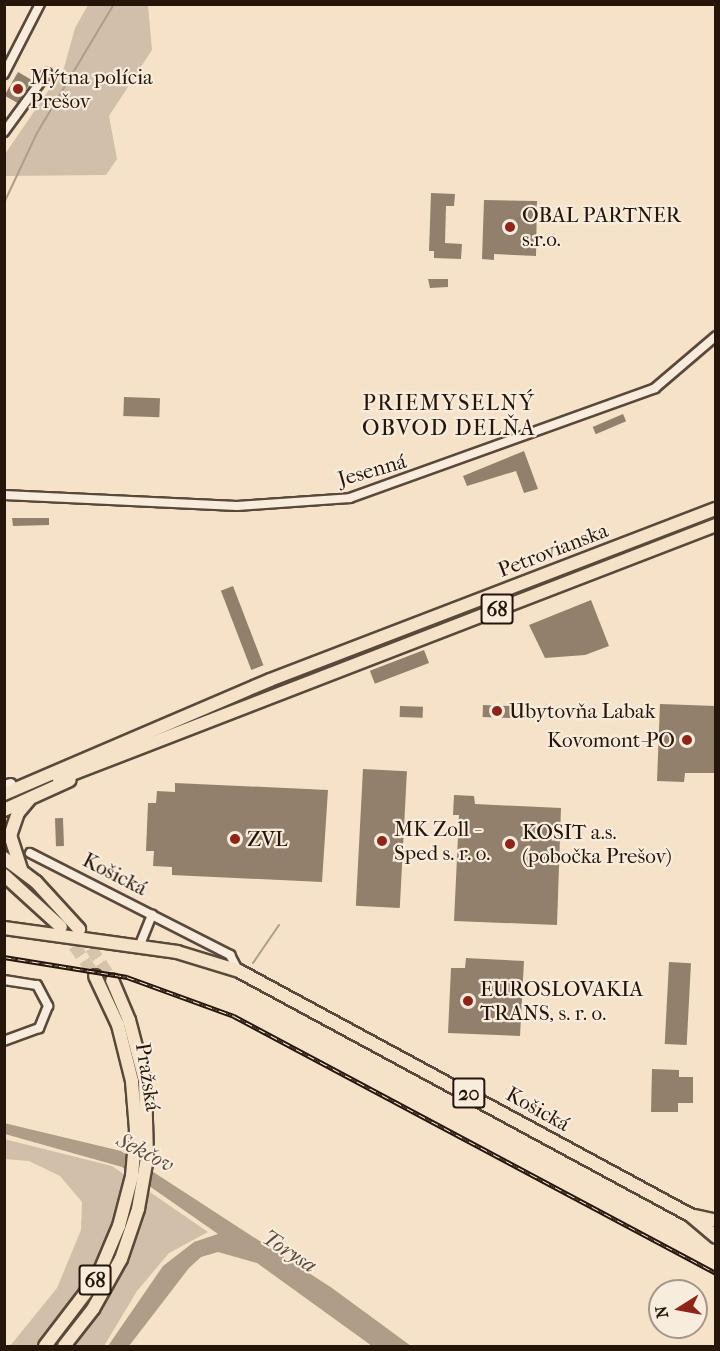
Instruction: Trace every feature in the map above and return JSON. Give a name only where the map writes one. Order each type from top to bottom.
[{"type":"main road","name":"Petrovianska","points":[[270,680],[716,509]]},
{"type":"main road","name":"Petrovianska","points":[[45,783],[716,525]]},
{"type":"main road","points":[[4,802],[270,680]]},
{"type":"main road","name":"68","points":[[6,788],[270,680]]},
{"type":"main road","points":[[6,788],[45,783]]},
{"type":"main road","points":[[4,810],[45,783]]},
{"type":"main road","points":[[21,869],[12,848],[13,823],[23,806],[45,783]]},
{"type":"main road","points":[[4,858],[21,869],[78,928]]},
{"type":"main road","points":[[4,875],[61,927]]},
{"type":"main road","name":"Košická","points":[[4,928],[177,952],[239,971],[690,1215],[716,1237]]},
{"type":"main road","name":"Pražská","points":[[45,1347],[97,1278],[126,1203],[136,1130],[126,1052],[95,976]]},
{"type":"main road","name":"Pražská","points":[[64,1347],[107,1287],[138,1209],[148,1136],[139,1049],[112,980]]},
{"type":"main road","name":"Košická","points":[[690,1215],[716,1221]]},
{"type":"street","points":[[4,74],[40,4]]},
{"type":"street","points":[[4,132],[47,73]]},
{"type":"street","name":"Jesenná","points":[[4,495],[237,506],[350,498],[655,388],[716,336]]},
{"type":"street","name":"Košická","points":[[30,853],[230,955],[239,971]]},
{"type":"street","points":[[138,948],[152,915]]},
{"type":"street","points":[[4,980],[37,985],[48,1006],[39,1028],[4,1041]]},
{"type":"shaded area","points":[[88,5],[148,5],[152,50],[109,116],[117,159],[106,175],[5,176],[5,154],[64,68],[75,28]]},
{"type":"shaded area","points":[[4,1123],[121,1151],[332,1288],[411,1346],[372,1346],[257,1263],[218,1252],[201,1257],[189,1268],[129,1346],[108,1346],[163,1266],[194,1242],[218,1234],[122,1167],[5,1134]]},
{"type":"shaded area","points":[[4,1139],[112,1166],[208,1232],[169,1253],[137,1291],[104,1346],[10,1346],[57,1288],[81,1230],[82,1202],[60,1176],[29,1161],[5,1159]]},
{"type":"building","name":"Mýtna polícia Prešov","points":[[18,72],[32,80],[18,103],[4,95]]},
{"type":"building","points":[[431,193],[455,194],[454,206],[446,206],[445,243],[462,244],[461,259],[434,258],[434,251],[429,251]]},
{"type":"building","name":"OBAL PARTNER s.r.o.","points":[[484,200],[537,201],[536,256],[494,254],[494,260],[482,259]]},
{"type":"building","points":[[428,279],[448,279],[448,287],[430,288]]},
{"type":"building","points":[[124,397],[160,398],[159,417],[123,416]]},
{"type":"building","points":[[623,414],[626,421],[596,434],[593,427]]},
{"type":"building","points":[[524,451],[538,489],[524,493],[516,471],[467,486],[463,476]]},
{"type":"building","points":[[12,518],[49,518],[49,525],[13,526]]},
{"type":"building","points":[[233,586],[263,665],[251,670],[221,591]]},
{"type":"building","points":[[591,600],[609,646],[585,655],[545,658],[529,625]]},
{"type":"building","points":[[424,650],[429,663],[375,684],[370,671]]},
{"type":"building","name":"Kovomont-PO","points":[[660,704],[716,706],[716,773],[685,773],[684,782],[657,781]]},
{"type":"building","name":"Ubytovňa Labak","points":[[483,705],[512,706],[512,718],[483,717]]},
{"type":"building","points":[[400,706],[423,707],[423,718],[400,717]]},
{"type":"building","name":"MK Zoll - Sped s. r. o.","points":[[363,769],[407,771],[400,908],[356,906]]},
{"type":"building","name":"ZVL","points":[[175,783],[328,790],[322,882],[172,875],[172,867],[153,866],[154,851],[146,851],[148,803],[156,803],[157,791],[175,792]]},
{"type":"building","name":"KOSIT a.s. (pobočka Prešov)","points":[[454,795],[474,796],[475,804],[561,808],[557,925],[454,921],[459,815],[453,815]]},
{"type":"building","points":[[55,818],[63,818],[64,846],[56,846]]},
{"type":"building","points":[[466,958],[524,961],[520,1036],[448,1033],[451,968],[465,968]]},
{"type":"building","points":[[669,962],[691,963],[687,1045],[665,1044]]},
{"type":"building","points":[[652,1069],[679,1070],[679,1077],[693,1077],[693,1103],[678,1103],[678,1112],[651,1112]]},
{"type":"waterway","points":[[4,203],[37,133],[114,4]]},
{"type":"waterway","points":[[4,264],[4,314]]},
{"type":"waterway","points":[[253,963],[279,925]]},
{"type":"tunnel","points":[[64,931],[95,976]]},
{"type":"tunnel","points":[[81,933],[112,980]]},
{"type":"railway","points":[[4,957],[127,977],[234,1016],[716,1273]]},
{"type":"place","name":"Mýtna polícia Prešov","points":[[18,89]]},
{"type":"place","name":"OBAL PARTNER s.r.o.","points":[[510,227]]},
{"type":"place","name":"Ubytovňa Labak","points":[[497,711]]},
{"type":"place","name":"Kovomont-PO","points":[[687,740]]},
{"type":"place","name":"ZVL","points":[[235,839]]},
{"type":"place","name":"MK Zoll - Sped s. r. o.","points":[[382,841]]},
{"type":"place","name":"KOSIT a.s. (pobočka Prešov)","points":[[510,844]]},
{"type":"place","name":"EUROSLOVAKIA TRANS, s. r. o.","points":[[468,1001]]},
{"type":"district","name":"PRIEMYSELNÝ OBVOD DELŇA","points":[[449,416]]},
{"type":"water label","name":"Sekčov","points":[[145,1153]]},
{"type":"water label","name":"Torysa","points":[[289,1252]]}]
